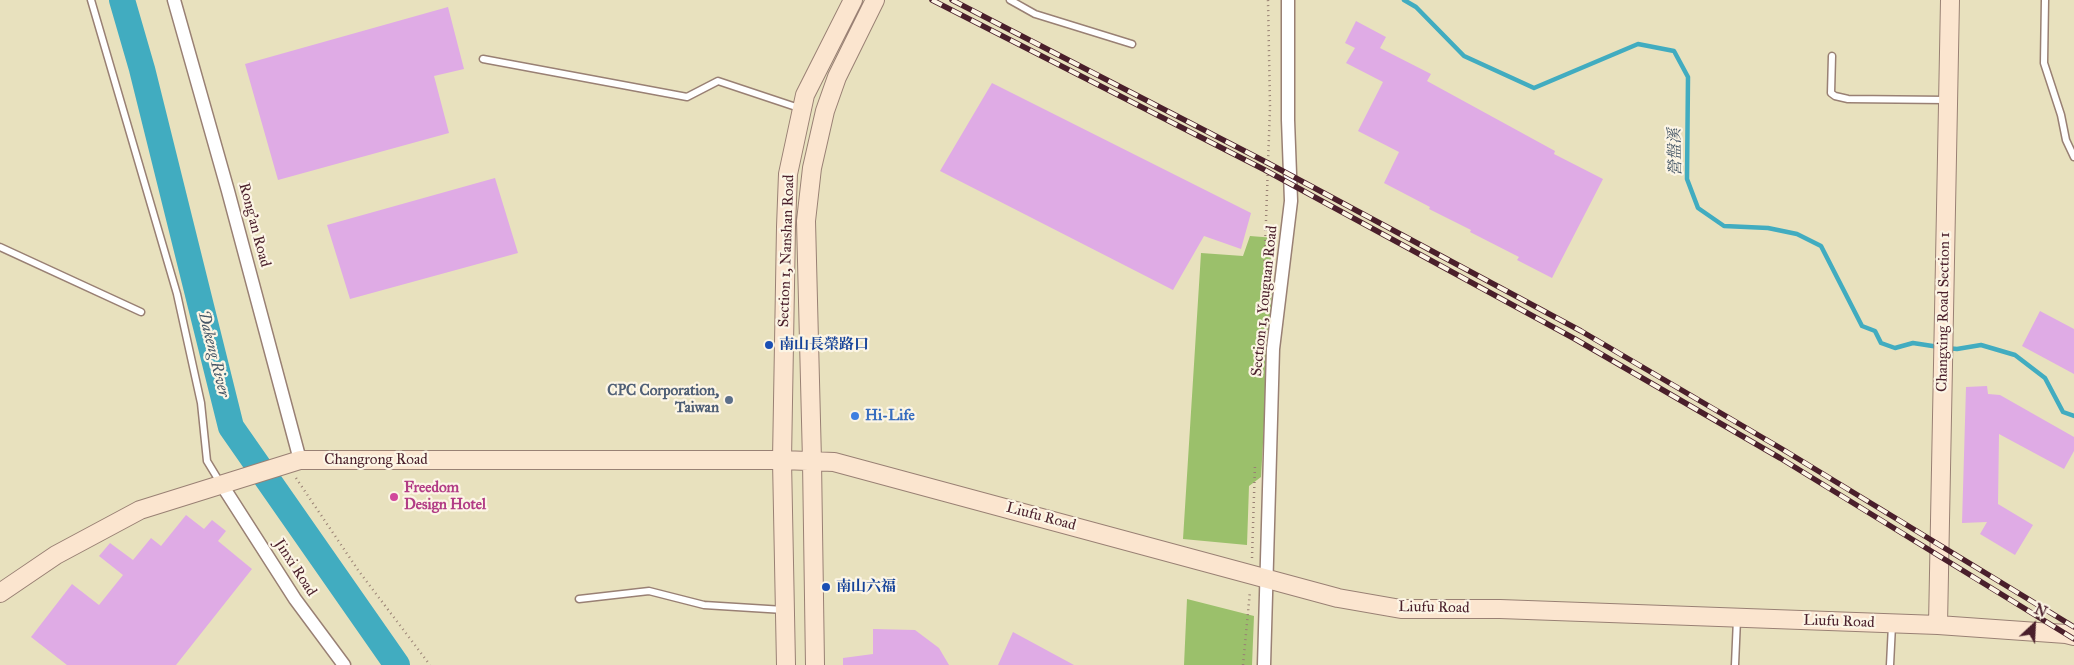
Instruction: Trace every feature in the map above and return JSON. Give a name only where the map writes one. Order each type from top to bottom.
[{"type":"street","name":"Rong'an Road","points":[[174,0],[228,191],[293,462]]},
{"type":"street","name":"Section 1, Nanshan Road","points":[[786,665],[782,460],[788,174],[805,96],[853,0]]},
{"type":"street","name":"Section 1, Nanshan Road","points":[[815,665],[806,221],[812,168],[825,111],[837,77],[875,0]]},
{"type":"street","name":"Section 1, Youguan Road","points":[[1264,665],[1259,575],[1273,349],[1291,201],[1288,120],[1288,0]]},
{"type":"street","name":"Changxing Road Section 1","points":[[1938,625],[1950,0]]},
{"type":"street","name":"Changrong Road","points":[[0,593],[56,555],[140,510],[293,462],[782,460]]},
{"type":"street","name":"Liufu Road","points":[[782,460],[834,462],[1259,575],[1338,598],[1401,609],[1500,609],[1938,625],[2074,636]]},
{"type":"street","name":"Jinxi Road","points":[[227,484],[295,599],[344,665]]},
{"type":"lane","points":[[91,0],[177,294],[201,402],[207,461],[227,484]]},
{"type":"lane","points":[[1010,0],[1035,14],[1132,44]]},
{"type":"lane","points":[[2045,0],[2044,63],[2061,115],[2066,140],[2074,157]]},
{"type":"lane","points":[[1832,56],[1831,93],[1836,96],[1848,99],[1948,100]]},
{"type":"lane","points":[[483,59],[686,97],[718,81],[802,109]]},
{"type":"lane","points":[[0,247],[141,312]]},
{"type":"lane","points":[[579,599],[649,591],[704,605],[785,610]]},
{"type":"lane","points":[[1735,665],[1737,618]]},
{"type":"lane","points":[[1890,665],[1892,624]]},
{"type":"path","points":[[1263,308],[1270,107],[1268,0]]},
{"type":"path","points":[[293,462],[358,570],[430,665]]},
{"type":"path","points":[[1243,665],[1259,575],[1255,462]]},
{"type":"green space","points":[[1250,236],[1275,238],[1261,477],[1249,486],[1247,545],[1183,539],[1201,253],[1243,256]]},
{"type":"green space","points":[[1187,599],[1254,616],[1252,665],[1184,665]]},
{"type":"building","points":[[448,7],[464,69],[434,76],[449,133],[278,180],[245,64]]},
{"type":"building","points":[[1356,21],[1386,37],[1380,48],[1431,74],[1427,81],[1555,151],[1554,154],[1603,179],[1552,278],[1517,260],[1519,257],[1470,232],[1471,230],[1384,183],[1399,152],[1358,131],[1383,82],[1346,63],[1355,48],[1345,43]]},
{"type":"building","points":[[992,83],[1251,213],[1241,249],[1204,236],[1173,290],[940,171]]},
{"type":"building","points":[[495,178],[518,253],[350,299],[327,225]]},
{"type":"building","points":[[2040,311],[2074,329],[2074,374],[2022,346]]},
{"type":"building","points":[[1987,386],[1988,394],[2000,395],[2074,437],[2074,451],[2064,469],[1999,434],[1998,504],[2033,525],[2015,555],[1980,534],[1987,522],[1962,523],[1966,387]]},
{"type":"building","points":[[186,515],[204,529],[212,520],[226,531],[218,541],[252,569],[176,665],[67,665],[31,637],[72,584],[99,605],[123,575],[99,556],[110,543],[133,560],[151,538],[161,546]]},
{"type":"building","points":[[873,629],[915,630],[939,648],[949,665],[843,665],[843,658],[873,654]]},
{"type":"building","points":[[1013,632],[1074,665],[998,665]]},
{"type":"waterway","name":"Dakeng River","points":[[122,0],[142,69],[231,427],[397,665]]},
{"type":"waterway","name":"營盤溪","points":[[1404,0],[1416,7],[1464,56],[1534,88],[1638,44],[1674,51],[1688,77],[1687,179],[1698,208],[1724,226],[1768,228],[1797,234],[1821,246],[1862,326],[1875,331],[1881,343],[1895,348],[1913,343],[1939,347]]},
{"type":"waterway","name":"營盤溪","points":[[1946,348],[1957,349],[1981,345],[2015,355],[2045,378],[2063,412],[2074,416]]},
{"type":"railway","points":[[932,0],[1265,170],[1575,339],[1780,458],[2074,639]]},
{"type":"railway","points":[[952,0],[1266,162],[1581,331],[1782,449],[2074,627]]},
{"type":"place","name":"南山長榮路口","points":[[769,345]]},
{"type":"place","name":"CPC Corporation, Taiwan","points":[[729,400]]},
{"type":"place","name":"Hi-Life","points":[[855,416]]},
{"type":"place","name":"Freedom Design Hotel","points":[[394,497]]},
{"type":"place","name":"南山六福","points":[[826,587]]}]
